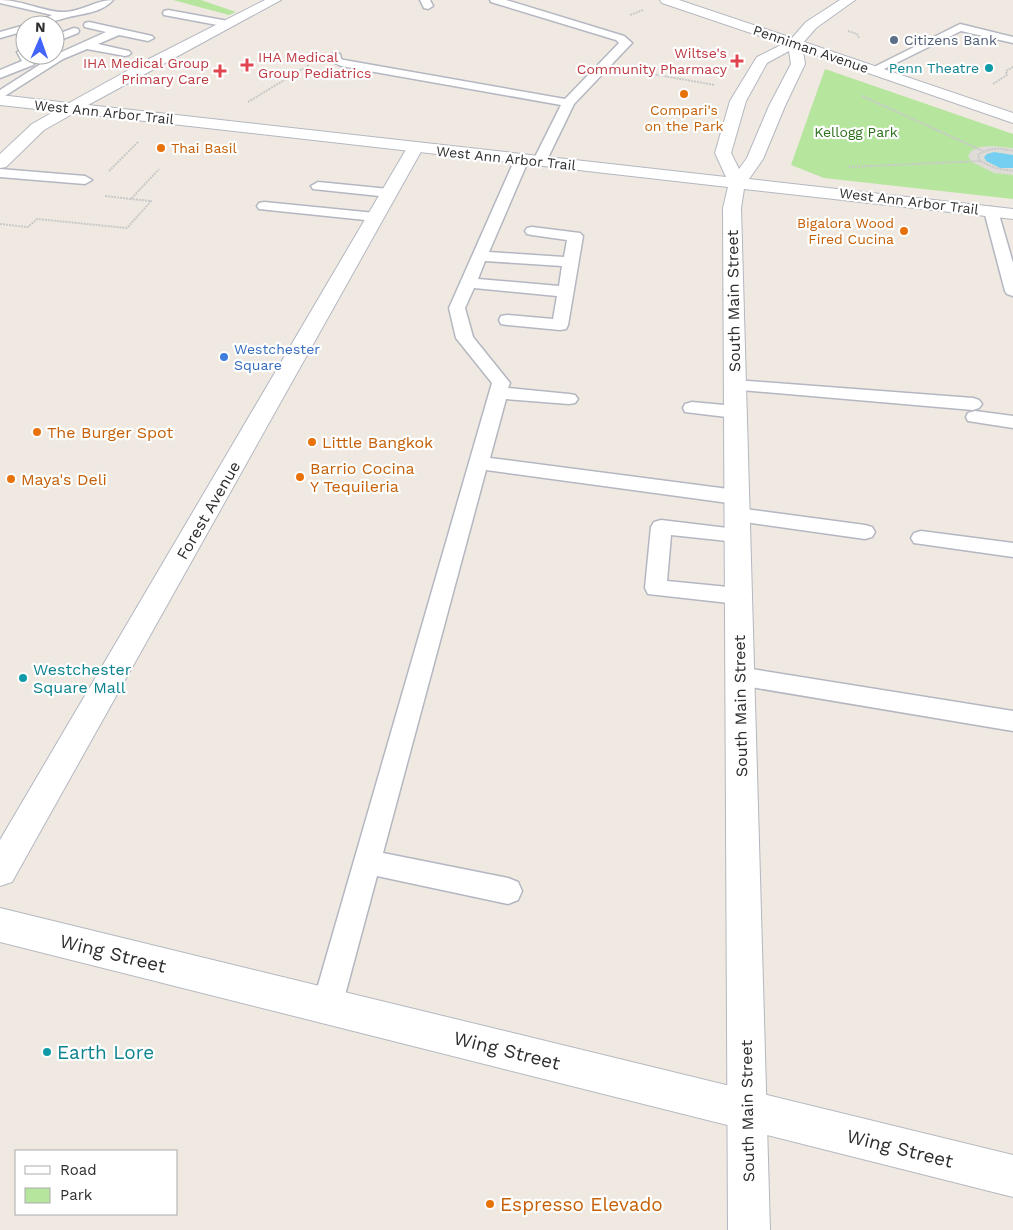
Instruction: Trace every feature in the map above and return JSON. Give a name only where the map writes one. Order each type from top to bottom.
[{"type":"street","points":[[0,163],[38,127],[148,65],[275,0]]},
{"type":"street","name":"Penniman Avenue","points":[[666,0],[1013,118]]},
{"type":"street","points":[[737,182],[723,153],[738,100],[762,60],[795,43],[811,25],[849,0]]},
{"type":"street","name":"South Main Street","points":[[749,1230],[732,208],[737,182],[755,159],[777,106],[798,64],[795,43]]},
{"type":"street","name":"West Ann Arbor Trail","points":[[0,100],[1013,214]]},
{"type":"street","name":"Forest Avenue","points":[[0,871],[414,148]]},
{"type":"street","name":"Wing Street","points":[[0,925],[1013,1176]]},
{"type":"lane","points":[[0,0],[63,15],[89,11],[108,0]]},
{"type":"lane","points":[[327,1006],[501,383],[465,338],[457,308],[480,256],[531,160],[568,103],[626,43],[620,38],[589,32],[495,0]]},
{"type":"lane","points":[[168,13],[228,24]]},
{"type":"lane","points":[[89,25],[148,38]]},
{"type":"lane","points":[[874,70],[960,27],[1013,40]]},
{"type":"lane","points":[[0,35],[15,31]]},
{"type":"lane","points":[[65,35],[74,32]]},
{"type":"lane","points":[[0,95],[59,57],[116,32]]},
{"type":"lane","points":[[85,46],[125,53]]},
{"type":"lane","points":[[336,56],[335,60],[341,63],[568,103]]},
{"type":"lane","points":[[0,74],[25,65]]},
{"type":"lane","points":[[0,173],[85,180]]},
{"type":"lane","points":[[318,186],[388,194]]},
{"type":"lane","points":[[264,206],[375,217]]},
{"type":"lane","points":[[991,211],[1013,291]]},
{"type":"lane","points":[[507,320],[560,325],[575,236],[532,231]]},
{"type":"lane","points":[[480,256],[570,262]]},
{"type":"lane","points":[[468,283],[566,292]]},
{"type":"lane","points":[[735,385],[974,410],[1013,422]]},
{"type":"lane","points":[[498,393],[569,399]]},
{"type":"lane","points":[[692,408],[735,412]]},
{"type":"lane","points":[[478,463],[737,516],[865,532]]},
{"type":"lane","points":[[737,516],[661,527],[656,588],[738,596]]},
{"type":"lane","points":[[922,538],[1013,550]]},
{"type":"lane","points":[[739,676],[1013,721]]},
{"type":"lane","points":[[367,862],[508,891]]},
{"type":"path","points":[[241,106],[309,64]]},
{"type":"path","points":[[605,66],[723,86]]},
{"type":"path","points":[[992,85],[1007,75],[1006,71],[1013,67]]},
{"type":"path","points":[[862,96],[983,151],[999,149],[1013,151]]},
{"type":"path","points":[[106,174],[143,137]]},
{"type":"path","points":[[980,161],[978,156],[983,151]]},
{"type":"path","points":[[848,167],[980,161],[987,166],[1000,170],[1013,171]]},
{"type":"path","points":[[131,198],[159,169]]},
{"type":"path","points":[[0,224],[28,227],[37,219],[127,228],[151,201],[104,196]]},
{"type":"green space","points":[[173,0],[201,0],[236,12],[229,15]]},
{"type":"green space","name":"Kellogg Park","points":[[825,69],[1013,134],[1013,199],[824,178],[791,165]]},
{"type":"shaded area","points":[[979,147],[1013,148],[1013,175],[994,173],[972,162],[968,156],[971,151]]},
{"type":"water","points":[[994,152],[1013,155],[1013,168],[1000,168],[986,161],[984,157]]},
{"type":"place","name":"Citizens Bank","points":[[894,40]]},
{"type":"place","name":"Wiltse's Community Pharmacy","points":[[737,61]]},
{"type":"place","name":"IHA Medical Group Pediatrics","points":[[247,65]]},
{"type":"place","name":"Penn Theatre","points":[[989,68]]},
{"type":"place","name":"IHA Medical Group Primary Care","points":[[220,71]]},
{"type":"place","name":"Compari's on the Park","points":[[684,94]]},
{"type":"place","name":"Thai Basil","points":[[161,148]]},
{"type":"place","name":"Bigalora Wood Fired Cucina","points":[[904,231]]},
{"type":"place","name":"Westchester Square","points":[[224,357]]},
{"type":"place","name":"The Burger Spot","points":[[37,432]]},
{"type":"place","name":"Little Bangkok","points":[[312,442]]},
{"type":"place","name":"Barrio Cocina Y Tequileria","points":[[300,477]]},
{"type":"place","name":"Maya's Deli","points":[[11,479]]},
{"type":"place","name":"Westchester Square Mall","points":[[23,678]]},
{"type":"place","name":"Earth Lore","points":[[47,1052]]},
{"type":"place","name":"Espresso Elevado","points":[[490,1204]]}]
